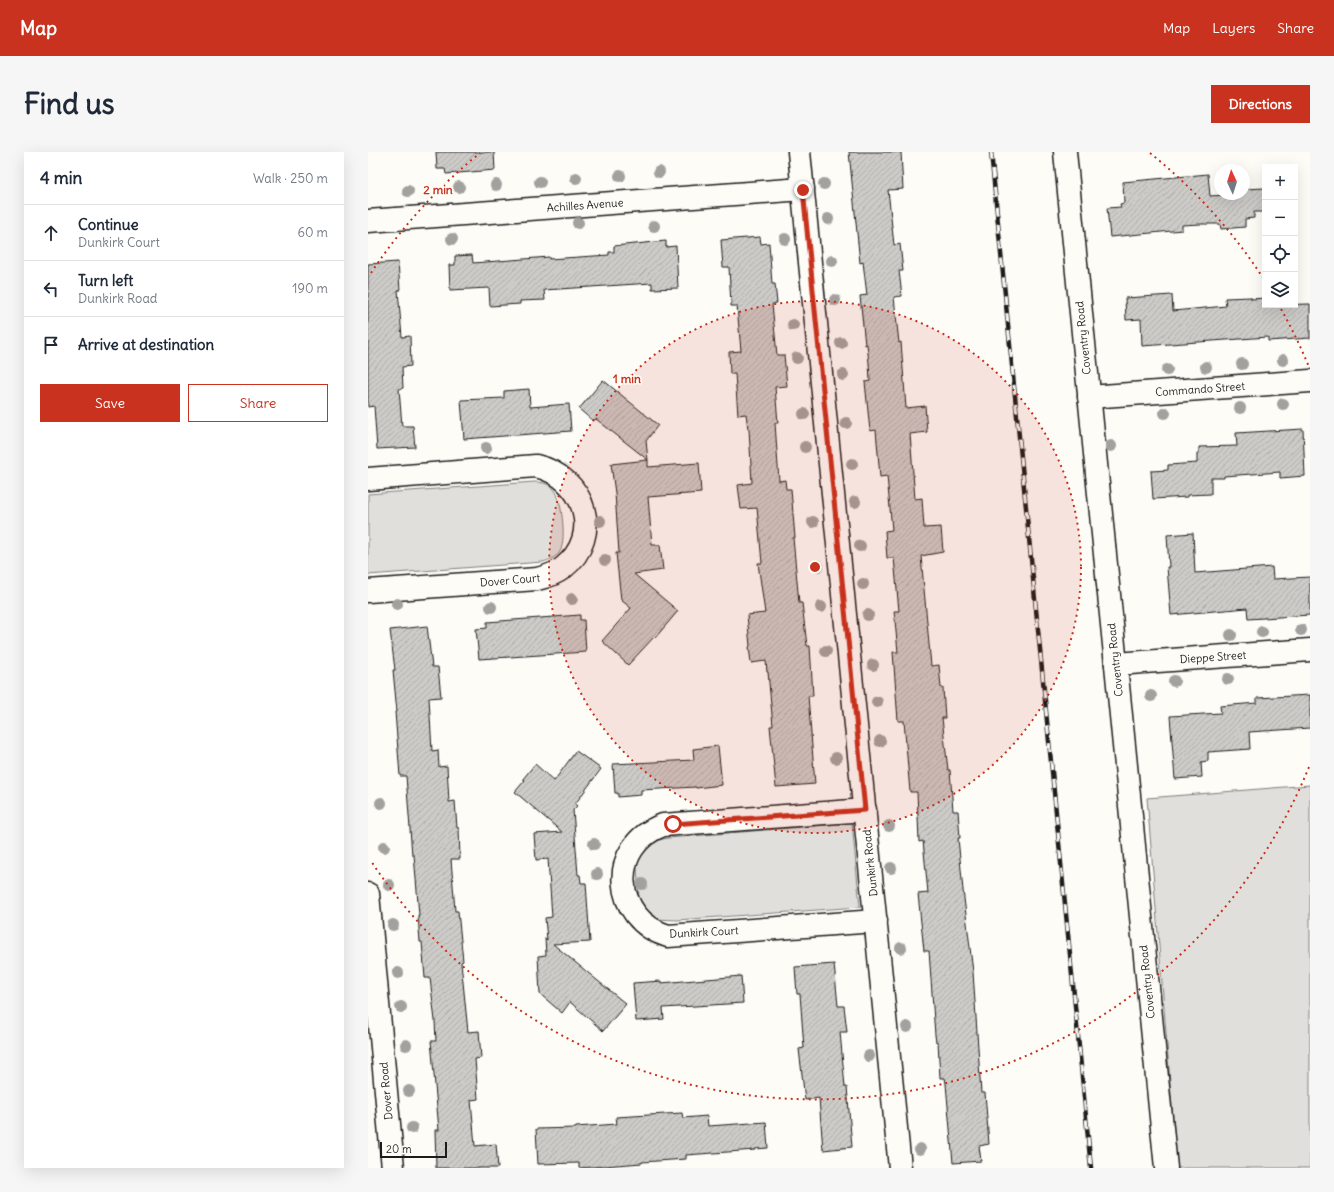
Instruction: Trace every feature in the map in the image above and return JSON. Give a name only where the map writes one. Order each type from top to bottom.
[{"type":"street","name":"Dunkirk Road","points":[[799,152],[900,1168]]},
{"type":"street","name":"Coventry Road","points":[[1064,152],[1166,1168]]},
{"type":"street","name":"Achilles Avenue","points":[[368,221],[803,190]]},
{"type":"street","name":"Commando Street","points":[[1089,397],[1310,380]]},
{"type":"street","name":"Dover Court","points":[[368,479],[536,466],[555,473],[571,485],[581,502],[585,521],[584,536],[576,554],[562,569],[549,576],[537,579],[368,591]]},
{"type":"street","name":"Dieppe Street","points":[[1116,664],[1310,650]]},
{"type":"street","name":"Dunkirk Court","points":[[865,810],[663,825],[645,834],[632,849],[624,867],[623,882],[627,902],[635,914],[649,928],[668,936],[876,921]]},
{"type":"street","name":"Dover Road","points":[[368,894],[393,1168]]},
{"type":"shaded area","points":[[534,482],[549,485],[556,492],[558,497],[562,513],[563,541],[559,553],[554,558],[543,562],[368,575],[368,494]]},
{"type":"shaded area","points":[[1310,785],[1310,1168],[1177,1168],[1147,798]]},
{"type":"shaded area","points":[[852,823],[860,907],[677,920],[655,919],[645,910],[639,898],[637,867],[642,851],[653,841],[668,838]]},
{"type":"building","points":[[436,152],[494,152],[495,170],[446,174],[445,169],[437,169]]},
{"type":"building","points":[[849,152],[901,152],[903,189],[888,190],[894,245],[900,244],[903,271],[899,271],[902,296],[894,297],[899,343],[901,342],[906,408],[925,406],[927,432],[910,434],[915,499],[922,498],[924,528],[941,527],[943,552],[921,556],[931,666],[939,665],[941,688],[943,688],[945,718],[942,718],[948,770],[950,770],[953,811],[958,811],[960,838],[958,838],[973,972],[981,1093],[985,1093],[989,1144],[979,1146],[981,1161],[953,1163],[946,1084],[945,1078],[940,1078],[938,1042],[936,1042],[935,1035],[929,951],[924,951],[918,894],[928,893],[923,841],[919,842],[917,792],[910,792],[904,721],[898,721],[893,652],[898,652],[894,611],[899,611],[894,558],[887,558],[885,531],[892,530],[887,476],[880,477],[876,430],[870,431],[865,382],[870,381],[869,363],[867,344],[865,345],[860,296],[867,295],[863,262],[860,263]]},
{"type":"building","points":[[1208,174],[1210,196],[1214,196],[1214,200],[1250,200],[1250,189],[1262,188],[1262,212],[1254,212],[1254,218],[1245,219],[1245,227],[1221,229],[1220,224],[1182,225],[1182,230],[1110,237],[1107,208],[1121,207],[1120,204],[1124,203],[1123,182]]},
{"type":"building","points":[[760,237],[761,244],[769,243],[772,284],[775,284],[777,303],[772,304],[777,355],[784,355],[787,386],[775,387],[778,423],[775,423],[779,481],[785,480],[786,489],[791,489],[795,538],[793,538],[799,603],[802,603],[807,646],[810,646],[813,696],[808,696],[815,784],[776,787],[770,726],[773,726],[766,661],[751,663],[749,647],[747,615],[765,613],[758,563],[762,563],[757,508],[741,509],[738,485],[752,483],[749,429],[746,414],[738,415],[735,374],[730,374],[729,352],[741,351],[737,306],[731,306],[729,267],[723,267],[721,240]]},
{"type":"building","points":[[666,241],[666,247],[676,246],[678,288],[652,289],[652,283],[544,290],[545,300],[520,301],[520,304],[490,306],[489,288],[450,290],[449,265],[455,265],[455,256],[472,255],[473,263],[549,257],[549,259],[609,255],[609,252],[614,252],[614,246]]},
{"type":"building","points":[[398,262],[400,290],[398,290],[402,337],[410,336],[411,366],[402,367],[403,388],[399,389],[402,426],[413,426],[415,447],[377,449],[374,406],[368,407],[368,264]]},
{"type":"building","points":[[1172,295],[1173,311],[1226,306],[1225,298],[1262,298],[1262,308],[1298,308],[1298,304],[1310,304],[1310,338],[1268,341],[1268,337],[1142,346],[1141,319],[1126,320],[1125,298]]},
{"type":"building","points":[[603,380],[658,425],[646,441],[648,460],[596,419],[593,421],[579,409]]},
{"type":"building","points":[[529,389],[530,407],[569,404],[571,431],[464,439],[461,400],[504,398],[504,391]]},
{"type":"building","points":[[1303,429],[1305,476],[1280,478],[1280,472],[1224,476],[1224,478],[1211,478],[1211,494],[1153,499],[1151,471],[1168,470],[1168,465],[1197,463],[1197,453],[1199,453],[1199,447],[1237,446],[1236,433]]},
{"type":"building","points":[[648,460],[648,467],[699,463],[701,493],[648,497],[652,545],[660,545],[663,570],[634,574],[678,611],[655,638],[654,637],[628,665],[602,641],[631,608],[621,600],[616,553],[619,553],[615,493],[611,464]]},
{"type":"building","points":[[1193,533],[1195,573],[1272,567],[1273,579],[1310,577],[1310,615],[1248,619],[1247,608],[1171,615],[1167,567],[1169,567],[1167,535]]},
{"type":"building","points":[[580,615],[580,620],[584,620],[586,652],[479,659],[476,629],[487,628],[487,622]]},
{"type":"building","points":[[427,626],[432,667],[438,667],[441,697],[429,698],[432,751],[438,750],[439,767],[447,766],[449,802],[455,801],[457,828],[459,828],[460,859],[451,859],[455,911],[458,911],[463,961],[461,962],[468,1032],[479,1031],[481,1058],[475,1059],[478,1099],[471,1100],[475,1146],[496,1144],[498,1168],[436,1168],[435,1130],[439,1130],[431,1041],[436,1041],[435,1021],[430,978],[425,978],[422,942],[420,942],[414,855],[412,855],[406,776],[400,776],[395,712],[397,712],[393,670],[395,670],[390,630]]},
{"type":"building","points":[[1310,695],[1310,728],[1249,732],[1250,749],[1208,752],[1208,761],[1201,762],[1202,777],[1175,779],[1170,716],[1221,713],[1220,706],[1257,703],[1257,698]]},
{"type":"building","points":[[718,746],[722,785],[696,788],[641,790],[641,795],[618,797],[618,793],[615,793],[613,764],[694,760],[693,749]]},
{"type":"building","points":[[576,751],[601,769],[575,804],[577,806],[573,810],[578,875],[580,875],[581,883],[586,883],[590,942],[553,944],[626,1004],[603,1031],[570,1002],[562,1013],[540,994],[538,956],[546,955],[545,938],[547,940],[545,918],[552,917],[548,859],[536,860],[534,834],[562,832],[515,792],[535,764],[554,781]]},
{"type":"building","points":[[834,964],[838,1006],[844,1006],[847,1032],[840,1032],[845,1087],[847,1087],[852,1147],[823,1150],[819,1098],[805,1100],[799,1049],[804,1048],[800,994],[797,994],[795,967]]},
{"type":"building","points":[[741,976],[743,1003],[663,1008],[664,1019],[636,1021],[633,983],[661,981],[661,983]]},
{"type":"building","points":[[682,1113],[683,1118],[707,1116],[708,1126],[766,1122],[768,1148],[686,1155],[686,1159],[579,1168],[579,1163],[538,1164],[536,1129],[576,1128],[617,1124],[616,1117]]},
{"type":"railway","points":[[991,152],[1091,1168]]},
{"type":"route","points":[[673,824],[865,810],[803,190]]}]
